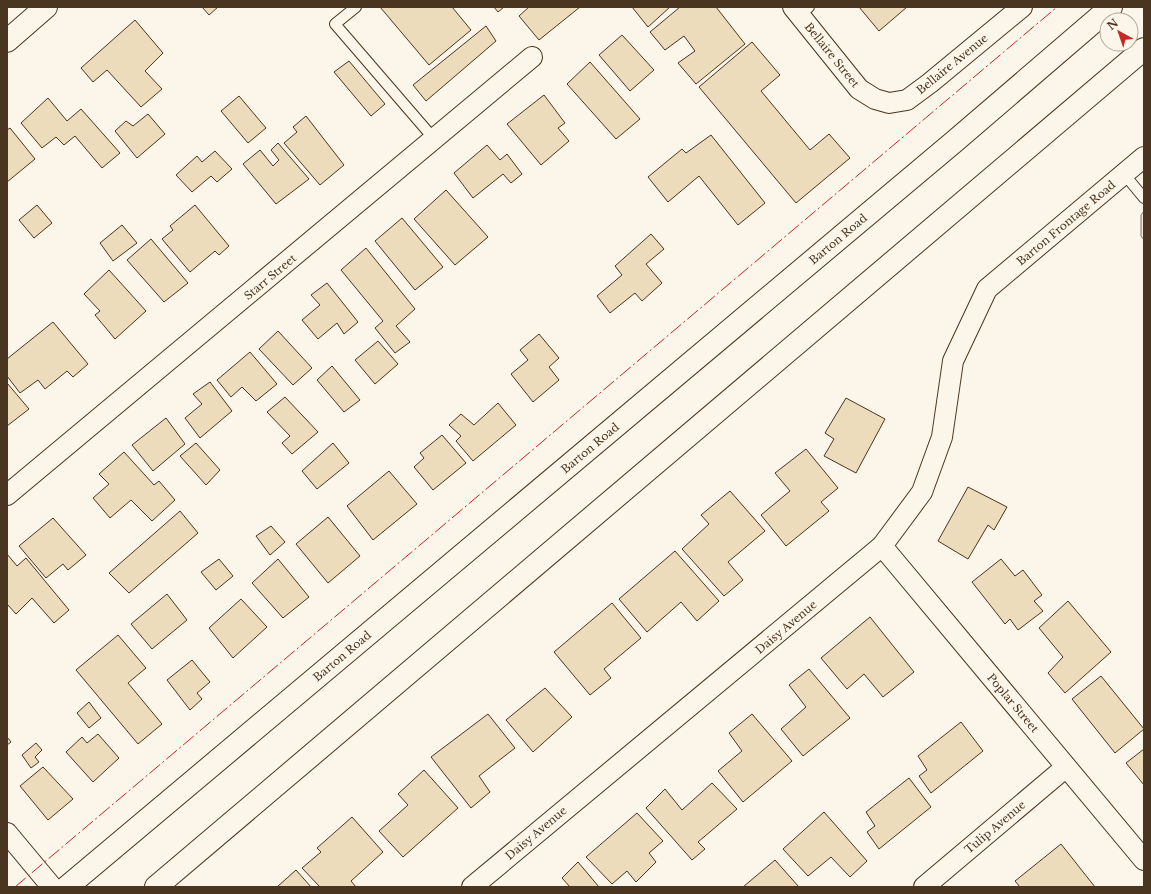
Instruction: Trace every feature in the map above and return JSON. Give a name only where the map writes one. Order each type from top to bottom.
[{"type":"main road","points":[[7,41],[46,7]]},
{"type":"main road","name":"Barton Road","points":[[67,887],[955,141],[1111,7]]},
{"type":"main road","points":[[156,887],[1144,50]]},
{"type":"street","name":"Bellaire Avenue","points":[[875,99],[889,103],[907,100],[930,83],[1022,7]]},
{"type":"street","name":"Bellaire Street","points":[[801,10],[860,89],[875,99]]},
{"type":"street","name":"Starr Street","points":[[7,495],[532,57]]},
{"type":"street","name":"Barton Frontage Road","points":[[987,289],[1144,157]]},
{"type":"street","name":"Daisy Avenue","points":[[472,887],[882,546],[922,492],[942,437],[953,361],[987,289]]},
{"type":"street","name":"Poplar Street","points":[[882,546],[1144,860]]},
{"type":"street","name":"Tulip Avenue","points":[[924,887],[1066,767]]},
{"type":"street","points":[[7,833],[52,887]]},
{"type":"lane","points":[[356,7],[336,24],[434,140]]},
{"type":"lane","points":[[1124,174],[1144,198]]},
{"type":"shaded area","points":[[1144,211],[1144,240],[1141,236],[1141,215]]},
{"type":"building","points":[[202,7],[218,7],[209,15]]},
{"type":"building","points":[[380,7],[452,7],[471,30],[429,65]]},
{"type":"building","points":[[494,7],[504,7],[498,12]]},
{"type":"building","points":[[529,7],[580,7],[539,40],[519,16]]},
{"type":"building","points":[[632,7],[670,7],[648,27]]},
{"type":"building","points":[[680,7],[716,7],[745,44],[696,84],[678,63],[695,51],[684,36],[665,50],[650,32]]},
{"type":"building","points":[[859,7],[907,7],[879,31]]},
{"type":"building","points":[[135,20],[163,53],[145,71],[162,89],[141,107],[107,70],[93,82],[81,68]]},
{"type":"building","points":[[486,26],[496,41],[426,101],[413,85]]},
{"type":"building","points":[[622,35],[654,70],[630,91],[599,55]]},
{"type":"building","points":[[752,42],[780,75],[761,91],[810,150],[829,134],[850,158],[796,203],[699,87]]},
{"type":"building","points":[[349,61],[385,104],[371,116],[334,72]]},
{"type":"building","points":[[590,62],[640,119],[616,139],[567,84]]},
{"type":"building","points":[[544,95],[565,123],[558,128],[569,141],[541,165],[507,124]]},
{"type":"building","points":[[239,96],[266,128],[248,143],[221,111]]},
{"type":"building","points":[[48,98],[67,121],[81,109],[120,153],[102,168],[75,136],[64,145],[56,137],[42,148],[21,123]]},
{"type":"building","points":[[148,114],[165,134],[137,158],[115,131],[126,121],[133,126]]},
{"type":"building","points":[[306,116],[344,165],[320,185],[284,143],[297,132],[293,127]]},
{"type":"building","points":[[10,128],[35,159],[7,182],[7,130]]},
{"type":"building","points":[[711,135],[765,203],[738,225],[699,176],[668,202],[648,177],[682,149],[686,153]]},
{"type":"building","points":[[278,143],[309,179],[276,204],[243,164],[260,150],[273,166],[279,160],[271,150]]},
{"type":"building","points":[[487,145],[500,160],[507,154],[522,174],[511,183],[503,174],[473,198],[454,173]]},
{"type":"building","points":[[215,151],[232,169],[217,182],[211,176],[192,192],[176,175],[197,156],[202,162]]},
{"type":"building","points":[[446,190],[488,237],[455,265],[414,219]]},
{"type":"building","points":[[37,205],[52,223],[34,238],[19,220]]},
{"type":"building","points":[[195,205],[229,246],[219,255],[215,251],[190,272],[162,239],[173,230],[170,226]]},
{"type":"building","points":[[402,218],[443,267],[415,290],[375,241]]},
{"type":"building","points":[[122,225],[137,243],[113,261],[100,243]]},
{"type":"building","points":[[651,234],[664,249],[646,264],[662,283],[642,301],[635,293],[610,313],[597,296],[622,275],[615,266]]},
{"type":"building","points":[[151,239],[188,283],[164,302],[127,260]]},
{"type":"building","points":[[366,248],[415,309],[396,326],[410,342],[395,353],[375,328],[383,321],[341,270]]},
{"type":"building","points":[[109,270],[146,311],[115,339],[95,315],[100,311],[84,294]]},
{"type":"building","points":[[327,283],[358,322],[344,334],[337,323],[318,339],[302,320],[320,305],[311,295]]},
{"type":"building","points":[[53,322],[88,364],[73,377],[67,371],[45,389],[38,380],[20,393],[7,376],[7,359]]},
{"type":"building","points":[[278,331],[312,368],[293,385],[259,349]]},
{"type":"building","points":[[539,334],[559,358],[549,367],[559,380],[533,402],[511,374],[528,360],[520,350]]},
{"type":"building","points":[[378,341],[398,364],[375,384],[355,360]]},
{"type":"building","points":[[250,352],[277,384],[256,401],[242,387],[231,397],[217,380]]},
{"type":"building","points":[[332,366],[360,400],[344,412],[317,380]]},
{"type":"building","points":[[210,382],[232,411],[200,438],[185,418],[202,404],[193,394]]},
{"type":"building","points":[[7,383],[29,409],[7,426]]},
{"type":"building","points":[[285,397],[318,432],[292,454],[282,443],[290,436],[267,412]]},
{"type":"building","points":[[846,398],[885,419],[856,473],[824,456],[834,439],[825,433]]},
{"type":"building","points":[[498,403],[516,425],[473,461],[456,441],[461,436],[449,425],[461,414],[474,425]]},
{"type":"building","points":[[166,418],[185,444],[153,471],[132,445]]},
{"type":"building","points":[[442,435],[466,463],[433,490],[414,467],[424,458],[420,453]]},
{"type":"building","points":[[196,443],[220,470],[206,485],[180,456]]},
{"type":"building","points":[[333,443],[349,463],[317,489],[302,471]]},
{"type":"building","points":[[806,449],[838,488],[821,502],[829,511],[786,546],[761,515],[790,491],[775,473]]},
{"type":"building","points":[[124,452],[154,485],[159,481],[175,500],[152,521],[131,500],[110,518],[93,498],[109,484],[99,474]]},
{"type":"building","points":[[389,471],[417,504],[373,540],[347,506]]},
{"type":"building","points":[[968,487],[1007,507],[994,530],[988,525],[968,559],[938,541]]},
{"type":"building","points":[[730,491],[765,531],[728,562],[743,580],[724,596],[682,549],[709,524],[701,515]]},
{"type":"building","points":[[180,511],[198,533],[129,593],[109,573]]},
{"type":"building","points":[[328,517],[360,556],[328,583],[296,544]]},
{"type":"building","points":[[53,518],[86,555],[68,570],[63,564],[46,578],[19,546]]},
{"type":"building","points":[[271,526],[285,542],[270,555],[256,536]]},
{"type":"building","points":[[675,551],[719,601],[697,621],[681,602],[647,632],[619,599]]},
{"type":"building","points":[[7,554],[17,566],[26,558],[69,610],[54,623],[32,598],[16,614],[7,604]]},
{"type":"building","points":[[219,559],[233,576],[216,590],[201,572]]},
{"type":"building","points":[[278,559],[309,597],[283,618],[252,583]]},
{"type":"building","points":[[1001,559],[1015,576],[1023,570],[1042,595],[1034,601],[1043,611],[1018,630],[1010,619],[1005,624],[972,582]]},
{"type":"building","points":[[167,594],[187,620],[152,649],[131,624]]},
{"type":"building","points":[[241,599],[267,627],[233,658],[209,628]]},
{"type":"building","points":[[1068,601],[1111,652],[1065,693],[1048,673],[1063,657],[1039,628]]},
{"type":"building","points":[[612,603],[641,638],[604,669],[611,678],[590,695],[554,652]]},
{"type":"building","points":[[870,617],[914,672],[883,697],[864,674],[847,689],[821,658]]},
{"type":"building","points":[[118,635],[146,668],[128,683],[162,724],[138,744],[76,670]]},
{"type":"building","points":[[192,660],[210,682],[197,693],[202,699],[190,710],[167,680]]},
{"type":"building","points":[[809,669],[850,718],[803,756],[781,729],[806,707],[789,685]]},
{"type":"building","points":[[1101,676],[1144,729],[1115,753],[1072,699]]},
{"type":"building","points":[[545,688],[572,717],[533,752],[506,720]]},
{"type":"building","points":[[89,702],[101,718],[89,728],[77,713]]},
{"type":"building","points":[[488,714],[515,748],[479,776],[490,792],[471,808],[431,757]]},
{"type":"building","points":[[752,714],[792,761],[743,802],[718,771],[742,751],[729,733]]},
{"type":"building","points":[[961,722],[983,751],[931,793],[919,776],[927,770],[918,756]]},
{"type":"building","points":[[98,734],[119,758],[93,782],[66,752],[82,737],[87,743]]},
{"type":"building","points":[[7,737],[11,742],[7,745]]},
{"type":"building","points":[[36,743],[42,750],[35,757],[39,762],[31,768],[22,755]]},
{"type":"building","points":[[1144,749],[1144,785],[1126,763]]},
{"type":"building","points":[[43,767],[73,799],[48,820],[20,786]]},
{"type":"building","points":[[424,770],[458,808],[403,857],[379,831],[408,805],[398,794]]},
{"type":"building","points":[[909,778],[931,807],[879,849],[867,832],[875,826],[866,812]]},
{"type":"building","points":[[712,783],[737,809],[698,842],[705,849],[692,860],[646,808],[665,789],[682,810]]},
{"type":"building","points":[[824,812],[867,861],[850,877],[831,857],[808,876],[783,849]]},
{"type":"building","points":[[637,813],[663,841],[649,853],[656,862],[636,882],[627,871],[612,884],[586,857]]},
{"type":"building","points":[[352,817],[383,852],[351,881],[356,887],[320,887],[302,868],[321,852],[317,848]]},
{"type":"building","points":[[1061,844],[1095,887],[1020,887],[1015,881]]},
{"type":"building","points":[[775,860],[799,887],[743,887]]},
{"type":"building","points":[[578,862],[599,887],[570,887],[562,878]]},
{"type":"building","points":[[296,870],[311,887],[277,887]]},
{"type":"power","points":[[15,887],[1057,7]]}]
